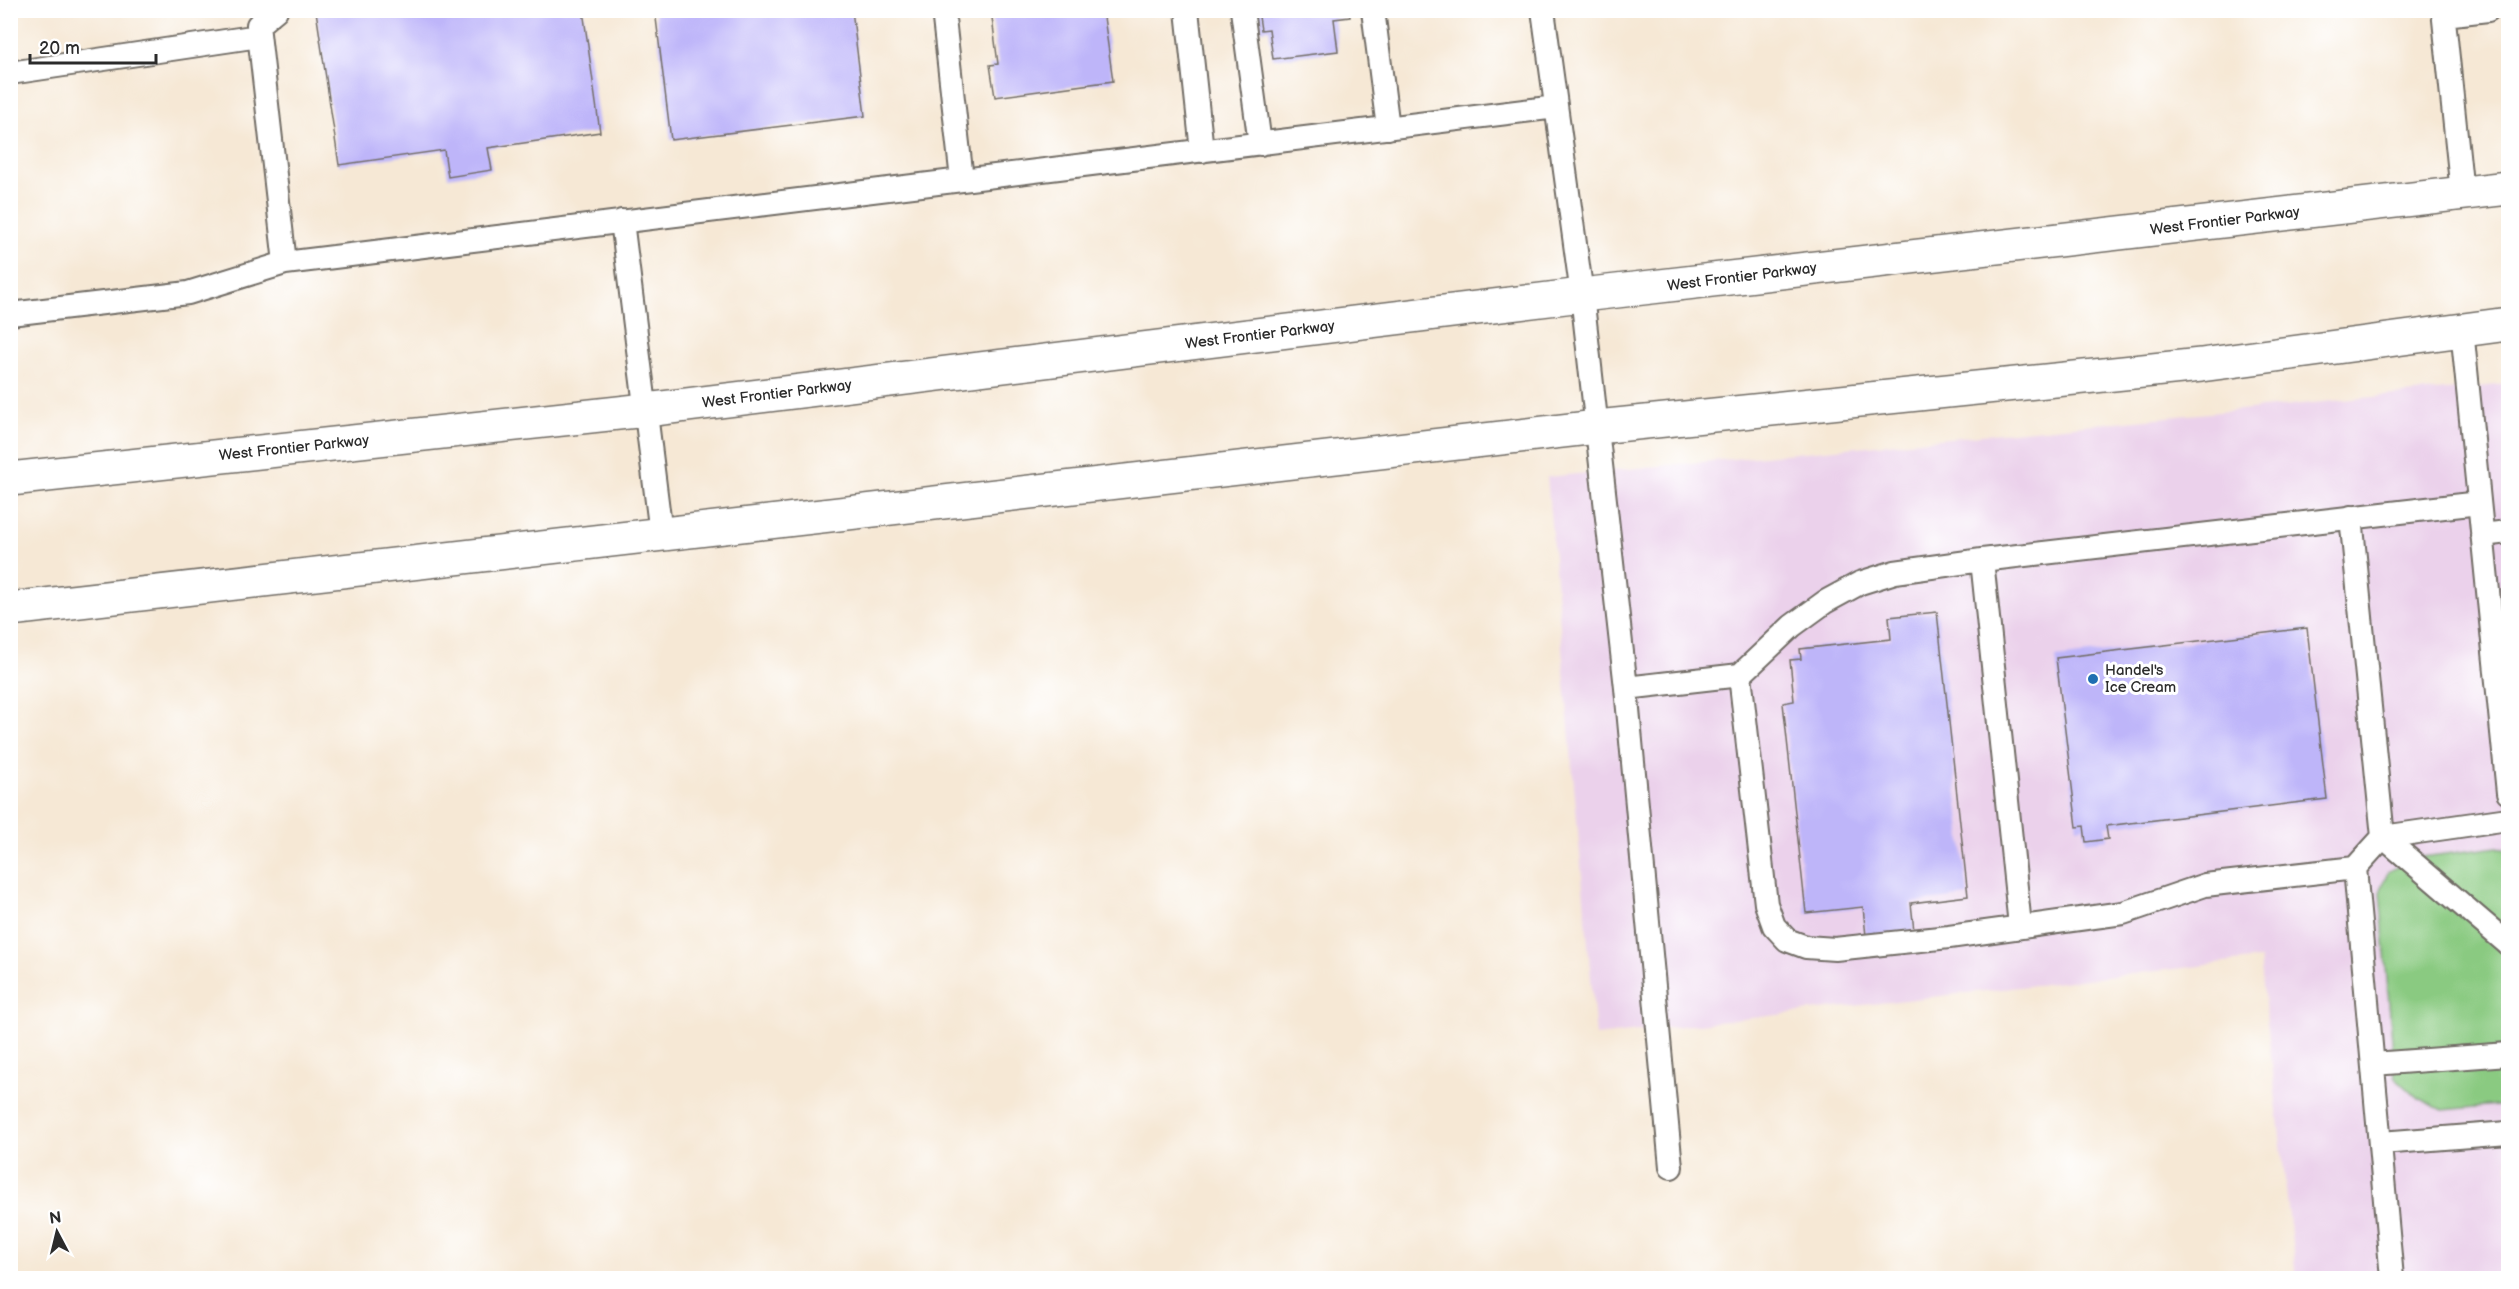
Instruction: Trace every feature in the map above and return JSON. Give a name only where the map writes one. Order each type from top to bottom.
[{"type":"street","name":"West Frontier Parkway","points":[[10,479],[646,410],[1582,296],[2508,188]]},
{"type":"street","points":[[10,609],[1597,427],[2201,365],[2508,324]]},
{"type":"lane","points":[[276,10],[258,25],[285,263]]},
{"type":"lane","points":[[943,10],[962,180]]},
{"type":"lane","points":[[1187,10],[1202,151]]},
{"type":"lane","points":[[1242,10],[1260,144]]},
{"type":"lane","points":[[1373,10],[1388,128]]},
{"type":"lane","points":[[1543,10],[1582,296],[1626,688],[1671,1167]]},
{"type":"lane","points":[[2462,193],[2444,13],[2488,10]]},
{"type":"lane","points":[[10,73],[259,36]]},
{"type":"lane","points":[[10,314],[188,293],[285,263],[1556,107]]},
{"type":"lane","points":[[622,221],[661,534]]},
{"type":"lane","points":[[2462,329],[2508,793]]},
{"type":"lane","points":[[1626,688],[1740,675],[1792,626],[1825,602],[1860,583],[1895,572],[2480,503]]},
{"type":"lane","points":[[2351,517],[2384,837],[2508,944]]},
{"type":"lane","points":[[2482,535],[2508,532]]},
{"type":"lane","points":[[1982,560],[2020,926]]},
{"type":"lane","points":[[1740,675],[1766,904],[1774,926],[1787,940],[1806,947],[1835,949],[1949,937],[2123,913],[2205,885],[2355,868],[2384,837],[2508,819]]},
{"type":"lane","points":[[2355,868],[2392,1278]]},
{"type":"lane","points":[[2373,1064],[2508,1054]]},
{"type":"lane","points":[[2381,1143],[2508,1133]]},
{"type":"shaded area","points":[[2508,384],[2508,1278],[2296,1278],[2260,959],[1596,1036],[1547,477]]},
{"type":"green space","points":[[2498,847],[2508,851],[2508,1104],[2443,1110],[2418,1098],[2395,1077],[2380,892],[2388,872],[2415,858]]},
{"type":"building","points":[[583,10],[600,132],[488,148],[492,170],[448,177],[444,150],[339,165],[316,11]]},
{"type":"building","points":[[655,10],[852,10],[865,116],[671,140]]},
{"type":"building","points":[[991,10],[1103,10],[1113,81],[995,97],[990,65],[998,64]]},
{"type":"building","points":[[1258,10],[1349,10],[1350,17],[1334,19],[1338,51],[1273,59],[1269,29],[1261,30]]},
{"type":"building","points":[[1937,612],[1968,896],[1911,903],[1914,931],[1866,936],[1863,907],[1806,913],[1783,703],[1794,701],[1790,660],[1801,659],[1800,649],[1891,639],[1889,617]]},
{"type":"building","points":[[2307,628],[2327,799],[2106,826],[2108,839],[2086,842],[2084,826],[2077,827],[2056,658]]},
{"type":"place","name":"Handel's Ice Cream","points":[[2093,679]]}]
